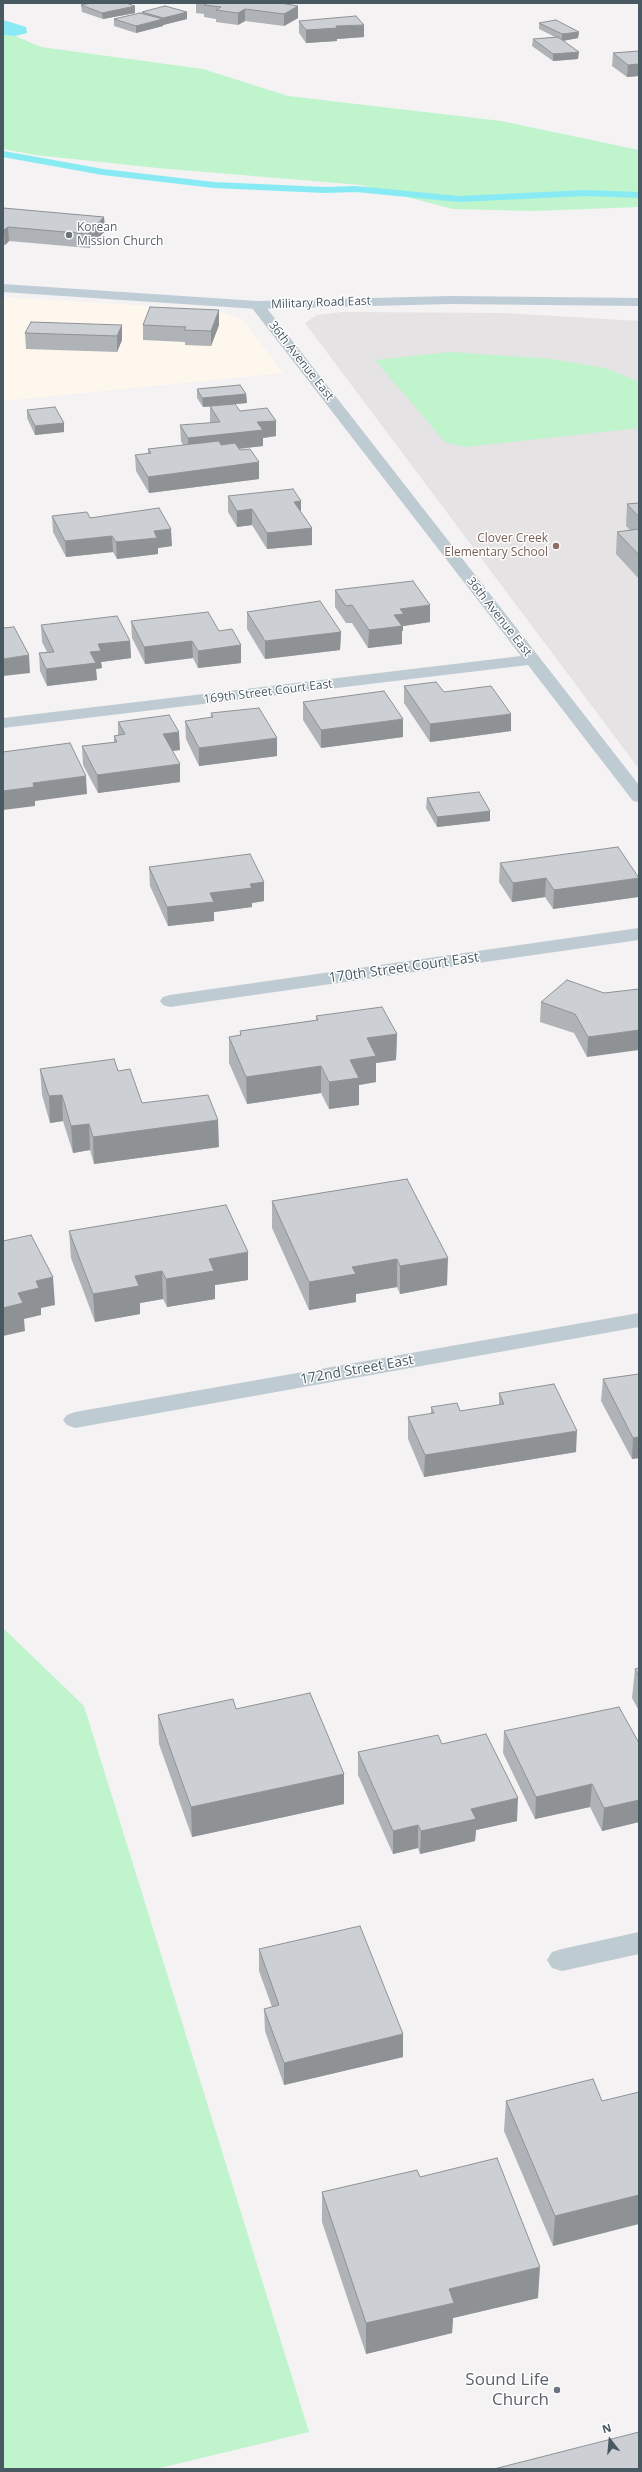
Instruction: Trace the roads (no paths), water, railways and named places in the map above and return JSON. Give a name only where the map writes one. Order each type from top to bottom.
[{"type":"street","name":"Military Road East","points":[[3,288],[257,305],[450,300],[639,302]]},
{"type":"street","name":"36th Avenue East","points":[[257,305],[639,797]]},
{"type":"street","name":"169th Street Court East","points":[[3,724],[532,660]]},
{"type":"street","name":"170th Street Court East","points":[[170,1001],[639,934]]},
{"type":"street","name":"172nd Street East","points":[[75,1420],[639,1320]]},
{"type":"street","points":[[562,1960],[639,1943]]},
{"type":"water","points":[[3,20],[26,27],[27,33],[15,36],[3,35]]},
{"type":"waterway","points":[[3,154],[103,172],[214,185],[325,190],[356,189],[459,199],[586,193],[639,195]]},
{"type":"place","name":"Korean Mission Church","points":[[69,235]]},
{"type":"place","name":"Clover Creek Elementary School","points":[[556,546]]},
{"type":"place","name":"Sound Life Church","points":[[557,2390]]}]
